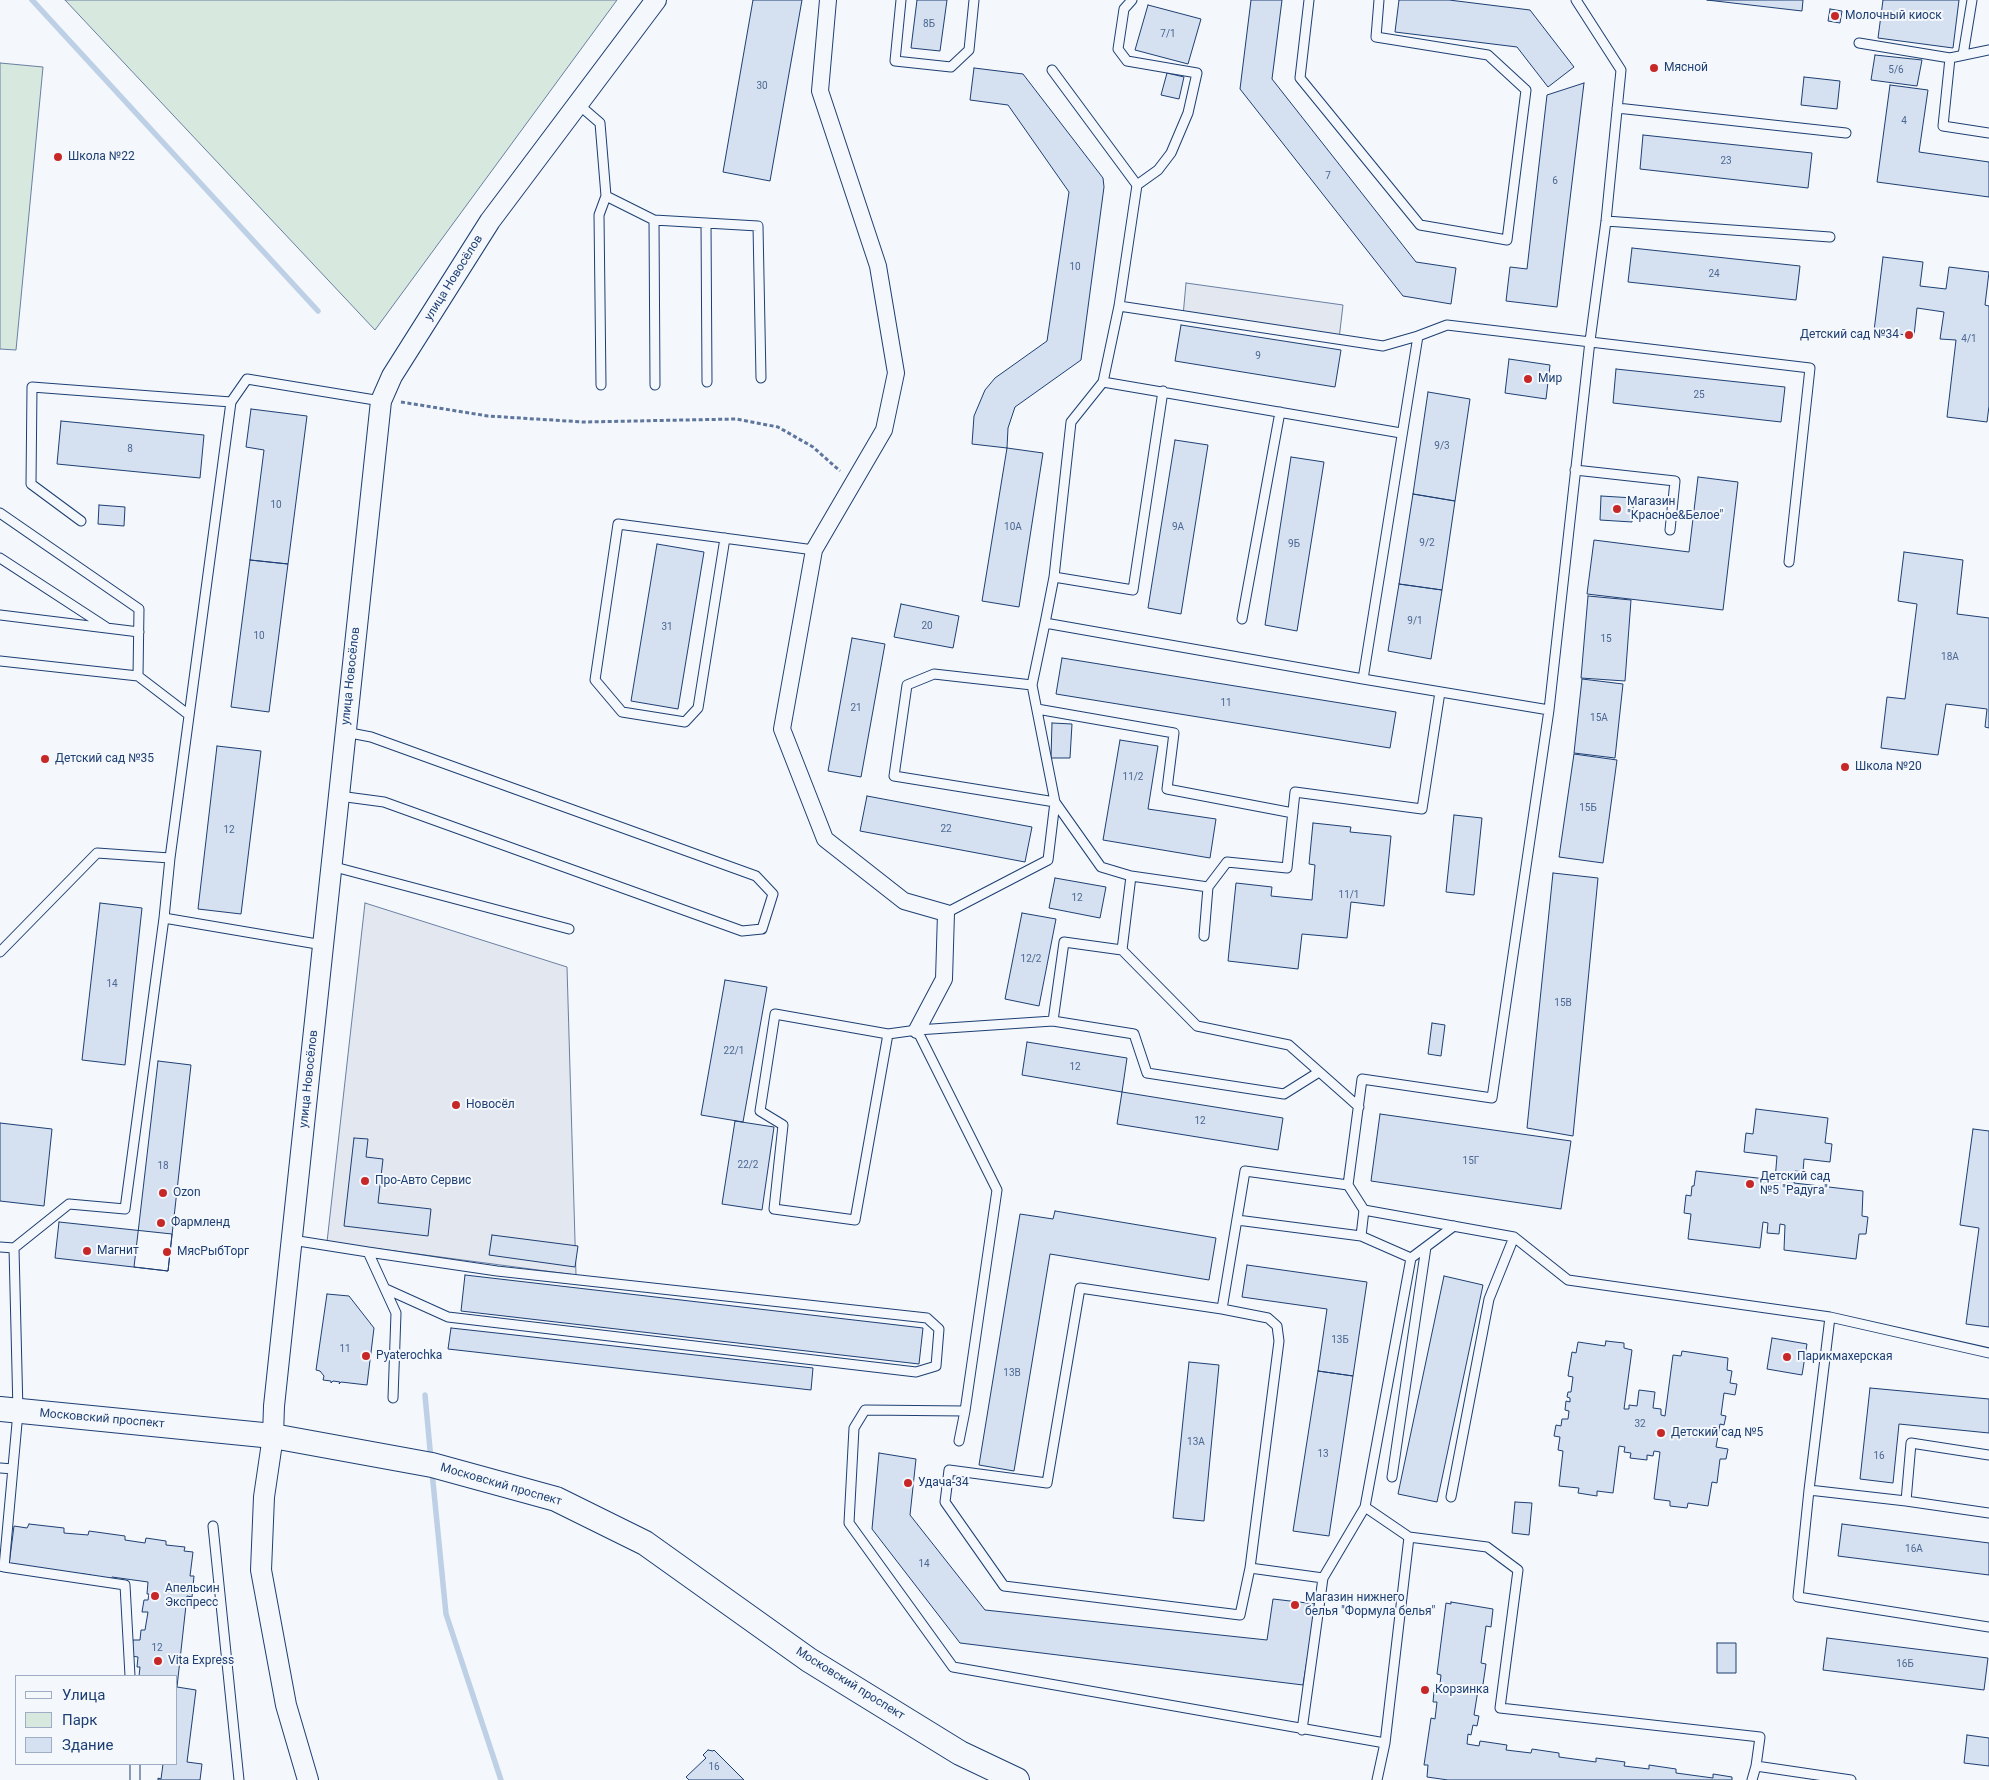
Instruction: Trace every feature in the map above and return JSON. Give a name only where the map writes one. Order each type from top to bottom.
[{"type":"main road","name":"Московский проспект","points":[[9,1410],[273,1436],[432,1465],[556,1499],[645,1543],[809,1660],[960,1753],[1016,1780]]},
{"type":"street","name":"улица Новосёлов","points":[[308,1780],[286,1705],[261,1570],[264,1497],[273,1436],[274,1406],[322,945],[381,400],[392,376],[490,221],[656,0]]},
{"type":"street","points":[[828,0],[820,92],[878,266],[896,373],[884,430],[814,550],[782,729],[825,839],[904,901],[946,913],[944,979],[917,1030]]},
{"type":"lane","points":[[901,0],[895,62],[951,67],[969,50],[974,0]]},
{"type":"lane","points":[[946,913],[1048,860],[1055,802],[1032,685],[1054,577],[1071,422],[1102,382],[1119,306],[1138,185],[1158,170],[1171,153],[1188,113],[1197,73],[1126,62],[1118,49],[1124,9],[1132,0]]},
{"type":"lane","points":[[1309,0],[1300,78],[1420,226],[1507,240],[1526,90],[1488,55],[1376,37],[1380,0]]},
{"type":"lane","points":[[1361,1236],[1364,1210],[1348,1185],[1362,1079],[1492,1098],[1549,710],[1590,341],[1606,221],[1620,70],[1576,0]]},
{"type":"lane","points":[[1963,55],[1972,0]]},
{"type":"lane","points":[[1859,43],[1950,58],[1989,50]]},
{"type":"lane","points":[[1950,58],[1943,126],[1989,133]]},
{"type":"lane","points":[[1052,70],[1138,185]]},
{"type":"lane","points":[[578,104],[600,123],[606,196],[599,215],[602,385]]},
{"type":"lane","points":[[1617,108],[1846,133]]},
{"type":"lane","points":[[606,196],[654,220],[758,226],[760,378]]},
{"type":"lane","points":[[654,220],[656,385]]},
{"type":"lane","points":[[1606,221],[1830,237]]},
{"type":"lane","points":[[706,223],[707,382]]},
{"type":"lane","points":[[1119,306],[1382,346],[1418,336],[1447,325],[1810,368],[1789,562]]},
{"type":"lane","points":[[1363,679],[1418,336]]},
{"type":"lane","points":[[0,1247],[14,1248],[69,1204],[125,1209],[231,402],[247,379],[381,400]]},
{"type":"lane","points":[[1102,382],[1401,433]]},
{"type":"lane","points":[[81,521],[31,484],[32,387],[231,402]]},
{"type":"lane","points":[[1054,577],[1133,590],[1162,391]]},
{"type":"lane","points":[[1242,619],[1280,412]]},
{"type":"lane","points":[[1575,470],[1675,481],[1670,530]]},
{"type":"lane","points":[[0,513],[139,609],[138,676]]},
{"type":"lane","points":[[725,538],[698,708],[685,722],[622,712],[595,680],[618,524],[725,538],[814,550]]},
{"type":"lane","points":[[2,560],[108,628]]},
{"type":"lane","points":[[0,615],[138,632]]},
{"type":"lane","points":[[1045,623],[1549,710]]},
{"type":"lane","points":[[0,662],[138,676],[189,715]]},
{"type":"lane","points":[[1032,685],[934,674],[907,685],[894,776],[1055,802],[1101,867],[1131,876],[1208,887]]},
{"type":"lane","points":[[1204,936],[1208,887],[1227,862],[1287,868],[1295,792],[1422,809],[1440,692]]},
{"type":"lane","points":[[1037,709],[1174,733],[1167,789],[1293,813]]},
{"type":"lane","points":[[338,796],[384,802],[742,931],[762,930],[773,894],[756,876],[371,737],[345,732]]},
{"type":"lane","points":[[0,952],[96,853],[170,858]]},
{"type":"lane","points":[[331,866],[569,930]]},
{"type":"lane","points":[[1122,950],[1131,876]]},
{"type":"lane","points":[[164,918],[322,945]]},
{"type":"lane","points":[[1053,1021],[1064,942],[1122,950],[1197,1026],[1289,1045],[1358,1108]]},
{"type":"lane","points":[[888,1034],[855,1220],[774,1209],[784,1125],[760,1111],[775,1014],[888,1034],[917,1030],[1053,1021],[1134,1034],[1147,1074],[1284,1094],[1319,1072]]},
{"type":"lane","points":[[917,1030],[997,1190],[959,1441]]},
{"type":"lane","points":[[1222,1309],[1245,1171],[1348,1185]]},
{"type":"lane","points":[[1364,1210],[1514,1237],[1568,1280],[1830,1317],[1989,1353]]},
{"type":"lane","points":[[1237,1220],[1361,1236],[1411,1258]]},
{"type":"lane","points":[[1302,1730],[1323,1578],[1364,1507],[1411,1258],[1454,1226]]},
{"type":"lane","points":[[1451,1497],[1489,1299],[1514,1237]]},
{"type":"lane","points":[[292,1240],[497,1270],[927,1318],[939,1329],[936,1366],[916,1372],[448,1317],[386,1289]]},
{"type":"lane","points":[[1392,1477],[1426,1247]]},
{"type":"lane","points":[[14,1248],[9,1410],[13,1469],[2,1567],[125,1585],[130,1675]]},
{"type":"lane","points":[[368,1252],[396,1313],[393,1398]]},
{"type":"lane","points":[[1080,1288],[1222,1309],[1268,1318],[1277,1326],[1279,1341],[1250,1568],[1240,1615],[1004,1586],[945,1502],[949,1470],[1047,1483],[1080,1288]]},
{"type":"lane","points":[[1830,1317],[1798,1597],[1989,1627]]},
{"type":"lane","points":[[965,1411],[865,1410],[854,1428],[849,1513],[849,1523],[953,1666],[1302,1730],[1385,1743]]},
{"type":"lane","points":[[1906,1501],[1911,1443],[1989,1454]]},
{"type":"lane","points":[[0,1468],[13,1469]]},
{"type":"lane","points":[[1809,1490],[1989,1513]]},
{"type":"lane","points":[[1364,1507],[1409,1537],[1487,1547],[1518,1570],[1500,1708],[1760,1738],[1752,1780]]},
{"type":"lane","points":[[213,1526],[239,1780]]},
{"type":"lane","points":[[1377,1780],[1385,1743],[1409,1537]]},
{"type":"lane","points":[[1250,1568],[1323,1578]]},
{"type":"lane","points":[[134,1765],[135,1780]]},
{"type":"lane","points":[[1756,1766],[1852,1780]]},
{"type":"path","points":[[381,400],[488,416],[584,422],[736,419],[778,427],[813,447],[853,482]]},
{"type":"green space","points":[[65,0],[617,0],[375,330]]},
{"type":"green space","points":[[0,63],[43,67],[16,350],[0,349]]},
{"type":"shaded area","points":[[1186,283],[1343,305],[1339,339],[1183,316]]},
{"type":"shaded area","name":"Новосёл","points":[[365,903],[567,967],[576,1275],[327,1242]]},
{"type":"building","points":[[753,0],[802,0],[770,181],[723,172]]},
{"type":"building","points":[[917,0],[947,0],[940,51],[911,48]]},
{"type":"building","points":[[1251,0],[1282,0],[1272,79],[1416,262],[1456,268],[1451,304],[1403,296],[1240,89]]},
{"type":"building","points":[[1399,0],[1449,0],[1530,10],[1574,67],[1548,87],[1517,47],[1395,32]]},
{"type":"building","points":[[1707,0],[1803,0],[1802,11]]},
{"type":"building","points":[[1883,0],[1959,0],[1953,48],[1878,38]]},
{"type":"building","points":[[1148,5],[1201,19],[1188,64],[1135,50]]},
{"type":"building","name":"Молочный киоск","points":[[1830,9],[1842,11],[1840,23],[1828,21]]},
{"type":"building","points":[[1875,55],[1922,60],[1917,86],[1871,80]]},
{"type":"building","points":[[974,68],[1023,74],[1103,178],[1104,187],[1081,360],[1015,407],[1008,428],[1007,448],[972,444],[974,416],[985,390],[995,378],[1047,341],[1069,192],[1008,105],[970,100]]},
{"type":"building","points":[[1167,73],[1184,77],[1179,99],[1161,95]]},
{"type":"building","points":[[1804,77],[1840,81],[1837,109],[1801,105]]},
{"type":"building","points":[[1584,83],[1557,307],[1506,301],[1510,267],[1527,269],[1547,95]]},
{"type":"building","points":[[1890,85],[1928,90],[1919,152],[1989,162],[1989,197],[1877,182]]},
{"type":"building","points":[[1643,135],[1812,153],[1808,188],[1640,169]]},
{"type":"building","points":[[1632,248],[1800,266],[1796,300],[1628,282]]},
{"type":"building","points":[[1883,257],[1923,262],[1920,286],[1946,289],[1949,267],[1989,272],[1985,305],[1989,306],[1989,406],[1987,422],[1947,417],[1956,340],[1940,339],[1944,312],[1917,308],[1914,336],[1874,331]]},
{"type":"building","points":[[1181,325],[1341,350],[1335,387],[1175,361]]},
{"type":"building","name":"Мир","points":[[1509,359],[1550,365],[1546,399],[1505,393]]},
{"type":"building","points":[[1616,369],[1785,387],[1781,422],[1613,403]]},
{"type":"building","points":[[1428,392],[1470,399],[1455,501],[1413,494]]},
{"type":"building","points":[[251,409],[307,416],[288,564],[250,560],[264,450],[246,447]]},
{"type":"building","points":[[61,421],[204,435],[200,478],[57,464]]},
{"type":"building","points":[[1175,440],[1208,445],[1181,614],[1148,608]]},
{"type":"building","points":[[1007,448],[1043,453],[1019,607],[982,601]]},
{"type":"building","points":[[1291,457],[1324,462],[1297,631],[1265,625]]},
{"type":"building","points":[[1698,477],[1738,482],[1723,610],[1587,594],[1594,540],[1689,552]]},
{"type":"building","points":[[1413,494],[1455,501],[1442,590],[1399,584]]},
{"type":"building","name":"Магазин \"Красное&Белое\"","points":[[1601,496],[1634,498],[1632,522],[1600,520]]},
{"type":"building","points":[[99,505],[125,507],[124,526],[98,524]]},
{"type":"building","points":[[657,544],[704,552],[678,709],[631,701]]},
{"type":"building","points":[[1904,552],[1963,560],[1957,614],[1989,618],[1989,728],[1985,727],[1987,709],[1946,704],[1938,755],[1881,748],[1887,697],[1905,699],[1917,604],[1898,601]]},
{"type":"building","points":[[250,560],[288,564],[269,712],[231,707]]},
{"type":"building","points":[[1399,584],[1442,590],[1431,659],[1388,651]]},
{"type":"building","points":[[1588,596],[1631,600],[1625,681],[1581,678]]},
{"type":"building","points":[[901,604],[959,616],[953,648],[894,637]]},
{"type":"building","points":[[852,638],[885,644],[861,777],[828,771]]},
{"type":"building","points":[[1062,658],[1396,712],[1390,748],[1056,694]]},
{"type":"building","points":[[1582,679],[1623,684],[1615,758],[1574,753]]},
{"type":"building","points":[[1052,723],[1072,724],[1070,758],[1051,758]]},
{"type":"building","points":[[1120,740],[1158,746],[1148,809],[1216,819],[1210,858],[1103,840]]},
{"type":"building","points":[[217,746],[261,751],[241,914],[198,909]]},
{"type":"building","points":[[1574,754],[1617,760],[1603,863],[1559,857]]},
{"type":"building","points":[[867,796],[1032,827],[1025,862],[860,831]]},
{"type":"building","points":[[1454,815],[1482,818],[1474,895],[1446,892]]},
{"type":"building","points":[[1313,823],[1351,827],[1350,832],[1391,836],[1384,906],[1351,902],[1347,938],[1302,934],[1298,969],[1228,961],[1236,883],[1272,887],[1271,896],[1312,900],[1315,865],[1309,864]]},
{"type":"building","points":[[1553,873],[1598,878],[1573,1136],[1527,1128]]},
{"type":"building","points":[[1055,878],[1106,887],[1100,918],[1049,908]]},
{"type":"building","points":[[100,903],[142,908],[125,1065],[82,1060]]},
{"type":"building","points":[[1022,913],[1056,919],[1039,1006],[1005,999]]},
{"type":"building","points":[[725,980],[767,987],[743,1122],[701,1115]]},
{"type":"building","points":[[1432,1023],[1445,1025],[1441,1056],[1428,1054]]},
{"type":"building","points":[[1027,1042],[1127,1058],[1122,1092],[1022,1075]]},
{"type":"building","points":[[158,1061],[191,1065],[168,1271],[134,1267]]},
{"type":"building","points":[[1122,1092],[1283,1118],[1278,1150],[1117,1124]]},
{"type":"building","name":"Детский сад №5 \"Радуга\"","points":[[1756,1109],[1828,1118],[1825,1143],[1832,1144],[1830,1162],[1804,1159],[1803,1172],[1795,1171],[1794,1183],[1863,1191],[1862,1216],[1868,1217],[1866,1234],[1859,1234],[1856,1259],[1784,1250],[1785,1225],[1780,1224],[1779,1234],[1767,1233],[1768,1223],[1763,1222],[1760,1248],[1688,1239],[1691,1214],[1684,1213],[1686,1195],[1691,1196],[1696,1171],[1775,1180],[1777,1156],[1744,1152],[1746,1133],[1753,1134]]},
{"type":"building","points":[[1380,1114],[1571,1141],[1561,1209],[1371,1181]]},
{"type":"building","points":[[735,1121],[774,1127],[762,1210],[722,1204]]},
{"type":"building","points":[[0,1123],[52,1129],[44,1206],[0,1201]]},
{"type":"building","points":[[1973,1129],[1989,1131],[1989,1327],[1966,1324],[1979,1228],[1960,1225]]},
{"type":"building","name":"Про-Авто Сервис","points":[[354,1138],[368,1139],[366,1157],[383,1159],[378,1203],[431,1209],[428,1236],[344,1226]]},
{"type":"building","points":[[1055,1211],[1216,1238],[1209,1280],[1050,1254],[1014,1471],[979,1465],[1020,1214],[1053,1219]]},
{"type":"building","points":[[59,1222],[172,1234],[168,1271],[55,1258]]},
{"type":"building","points":[[492,1235],[578,1246],[575,1267],[489,1255]]},
{"type":"building","points":[[1247,1265],[1367,1282],[1353,1376],[1318,1371],[1327,1309],[1242,1297]]},
{"type":"building","points":[[465,1275],[923,1328],[919,1364],[461,1311]]},
{"type":"building","points":[[1444,1276],[1483,1285],[1437,1502],[1398,1494]]},
{"type":"building","points":[[327,1294],[349,1296],[374,1328],[367,1385],[341,1382],[339,1384],[340,1382],[333,1381],[331,1383],[331,1381],[323,1380],[324,1376],[320,1371],[316,1370]]},
{"type":"building","points":[[451,1328],[813,1368],[811,1390],[448,1349]]},
{"type":"building","name":"Парикмахерская","points":[[1772,1338],[1807,1344],[1802,1375],[1767,1369]]},
{"type":"building","points":[[1606,1341],[1624,1343],[1624,1348],[1632,1350],[1624,1409],[1629,1409],[1629,1405],[1637,1406],[1639,1390],[1655,1392],[1653,1408],[1661,1409],[1661,1415],[1665,1416],[1673,1355],[1681,1356],[1682,1351],[1728,1358],[1727,1370],[1732,1371],[1730,1383],[1737,1384],[1735,1395],[1724,1393],[1721,1415],[1726,1416],[1724,1425],[1720,1424],[1716,1447],[1728,1449],[1726,1459],[1720,1459],[1717,1483],[1712,1482],[1708,1506],[1688,1503],[1687,1508],[1670,1506],[1670,1501],[1654,1499],[1660,1452],[1654,1451],[1653,1456],[1647,1455],[1647,1460],[1630,1458],[1631,1453],[1624,1452],[1625,1447],[1619,1446],[1613,1493],[1597,1491],[1597,1496],[1578,1493],[1579,1488],[1559,1486],[1563,1451],[1558,1450],[1560,1437],[1554,1436],[1556,1425],[1561,1426],[1562,1419],[1568,1419],[1569,1411],[1565,1410],[1566,1401],[1570,1402],[1570,1398],[1567,1397],[1568,1392],[1571,1392],[1573,1377],[1568,1376],[1572,1352],[1576,1353],[1578,1342],[1605,1346]]},
{"type":"building","points":[[1189,1362],[1219,1365],[1204,1521],[1173,1518]]},
{"type":"building","points":[[1318,1371],[1353,1376],[1329,1536],[1293,1531]]},
{"type":"building","points":[[1870,1388],[1989,1399],[1989,1433],[1899,1424],[1893,1483],[1860,1479]]},
{"type":"building","points":[[879,1453],[916,1459],[910,1515],[985,1610],[1267,1640],[1273,1599],[1316,1604],[1303,1685],[960,1643],[872,1529]]},
{"type":"building","points":[[1515,1502],[1532,1503],[1529,1535],[1512,1533]]},
{"type":"building","points":[[29,1524],[64,1528],[64,1533],[88,1535],[89,1531],[125,1536],[125,1540],[145,1543],[146,1538],[166,1541],[166,1545],[185,1547],[184,1551],[193,1552],[190,1576],[194,1576],[192,1597],[187,1596],[178,1678],[178,1675],[139,1675],[140,1667],[137,1667],[138,1657],[131,1656],[133,1640],[140,1640],[141,1630],[145,1630],[148,1612],[142,1612],[144,1600],[148,1600],[148,1582],[112,1577],[111,1582],[91,1579],[91,1575],[9,1565],[14,1526],[27,1528]]},
{"type":"building","points":[[1842,1524],[1989,1543],[1989,1575],[1838,1556]]},
{"type":"building","points":[[1451,1602],[1493,1609],[1491,1627],[1486,1626],[1481,1663],[1486,1664],[1482,1691],[1478,1690],[1474,1715],[1479,1716],[1477,1726],[1473,1725],[1471,1735],[1468,1734],[1467,1744],[1479,1746],[1480,1741],[1507,1745],[1506,1750],[1531,1753],[1532,1749],[1559,1753],[1559,1757],[1596,1762],[1596,1758],[1625,1762],[1624,1766],[1649,1769],[1649,1765],[1676,1769],[1676,1773],[1713,1778],[1713,1774],[1732,1777],[1732,1780],[1448,1780],[1427,1777],[1428,1765],[1424,1765],[1431,1718],[1435,1719],[1437,1702],[1433,1702],[1434,1692],[1439,1693],[1441,1675],[1437,1674],[1446,1603],[1451,1604]]},
{"type":"building","points":[[1827,1638],[1988,1658],[1984,1690],[1823,1670]]},
{"type":"building","points":[[1717,1643],[1736,1643],[1736,1673],[1717,1673]]},
{"type":"building","points":[[178,1687],[196,1690],[187,1762],[202,1764],[200,1780],[158,1780],[158,1778],[161,1779],[163,1765],[178,1765]]},
{"type":"building","points":[[1967,1735],[1989,1738],[1989,1766],[1964,1763]]},
{"type":"building","points":[[708,1750],[714,1750],[744,1780],[689,1780],[686,1777],[706,1758],[703,1755]]},
{"type":"waterway","points":[[32,0],[318,311]]},
{"type":"waterway","points":[[425,1395],[431,1460]]},
{"type":"waterway","points":[[432,1472],[446,1614],[501,1780]]},
{"type":"place","name":"Молочный киоск","points":[[1835,16]]},
{"type":"place","name":"Мясной","points":[[1654,68]]},
{"type":"place","name":"Школа №22","points":[[58,157]]},
{"type":"place","name":"Детский сад №34","points":[[1909,335]]},
{"type":"place","name":"Мир","points":[[1528,379]]},
{"type":"place","name":"Магазин \"Красное&Белое\"","points":[[1617,509]]},
{"type":"place","name":"Детский сад №35","points":[[45,759]]},
{"type":"place","name":"Школа №20","points":[[1845,767]]},
{"type":"place","name":"Новосёл","points":[[456,1105]]},
{"type":"place","name":"Про-Авто Сервис","points":[[365,1181]]},
{"type":"place","name":"Детский сад №5 \"Радуга\"","points":[[1750,1184]]},
{"type":"place","name":"Ozon","points":[[163,1193]]},
{"type":"place","name":"Фармленд","points":[[161,1223]]},
{"type":"place","name":"Магнит","points":[[87,1251]]},
{"type":"place","name":"МясРыбТорг","points":[[167,1252]]},
{"type":"place","name":"Pyaterochka","points":[[366,1356]]},
{"type":"place","name":"Парикмахерская","points":[[1787,1357]]},
{"type":"place","name":"Детский сад №5","points":[[1661,1433]]},
{"type":"place","name":"Удача-34","points":[[908,1483]]},
{"type":"place","name":"Апельсин Экспресс","points":[[155,1596]]},
{"type":"place","name":"Магазин нижнего белья \"Формула белья\"","points":[[1295,1605]]},
{"type":"place","name":"Vita Express","points":[[158,1661]]},
{"type":"place","name":"Корзинка","points":[[1425,1690]]}]
